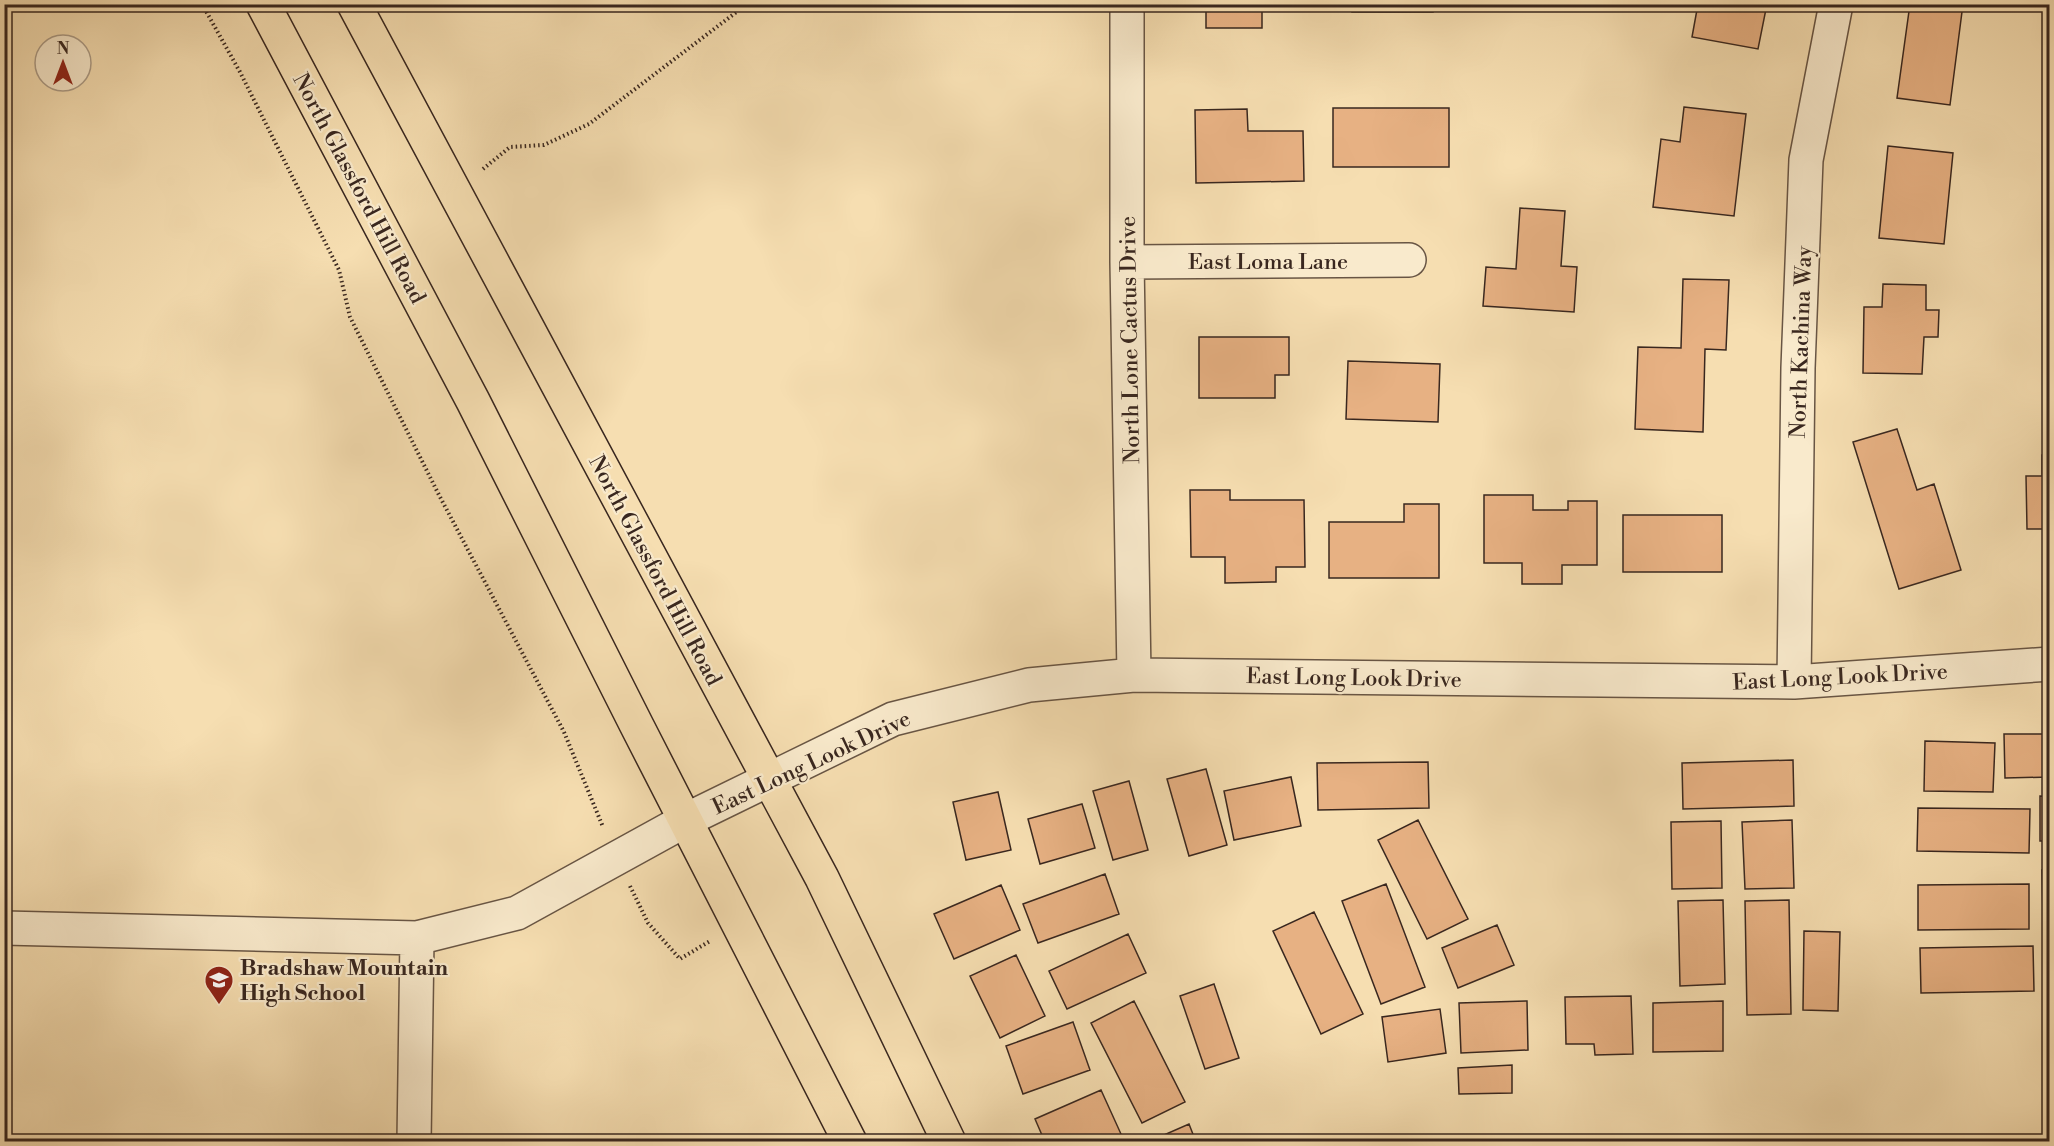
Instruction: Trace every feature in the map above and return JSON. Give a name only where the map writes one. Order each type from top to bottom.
[{"type":"main road","name":"North Glassford Hill Road","points":[[263,4],[473,401],[850,1142]]},
{"type":"main road","name":"North Glassford Hill Road","points":[[354,4],[826,886],[949,1142]]},
{"type":"street","name":"North Lone Cactus Drive","points":[[1127,4],[1127,262],[1134,675]]},
{"type":"street","name":"North Kachina Way","points":[[1794,682],[1798,368],[1806,160],[1836,4]]},
{"type":"street","name":"East Loma Lane","points":[[1127,262],[1409,260]]},
{"type":"street","name":"East Long Look Drive","points":[[4,928],[417,938],[516,913],[686,820],[893,719],[1029,685],[1134,675],[1794,682],[2049,664]]},
{"type":"street","points":[[414,1142],[417,938]]},
{"type":"path","points":[[202,4],[240,72],[339,270],[350,317],[564,732],[617,858],[648,923],[680,959],[738,923]]},
{"type":"path","points":[[483,169],[510,147],[544,145],[589,124],[747,4]]},
{"type":"building","points":[[1206,4],[1262,4],[1262,28],[1206,28]]},
{"type":"building","points":[[1352,4],[1433,4],[1433,12],[1352,12]]},
{"type":"building","points":[[1698,4],[1767,4],[1758,49],[1692,37]]},
{"type":"building","points":[[1910,4],[1963,4],[1950,105],[1897,98]]},
{"type":"building","points":[[1684,107],[1746,114],[1734,216],[1653,207],[1661,139],[1680,142]]},
{"type":"building","points":[[1333,108],[1449,108],[1449,167],[1333,167]]},
{"type":"building","points":[[1247,109],[1248,131],[1303,131],[1304,181],[1196,183],[1195,110]]},
{"type":"building","points":[[1888,146],[1953,153],[1944,244],[1879,238]]},
{"type":"building","points":[[2050,193],[2050,223],[2046,223]]},
{"type":"building","points":[[1520,208],[1565,211],[1561,266],[1577,267],[1574,312],[1483,306],[1486,267],[1516,269]]},
{"type":"building","points":[[1683,279],[1729,280],[1726,350],[1705,349],[1703,432],[1635,429],[1638,347],[1681,348]]},
{"type":"building","points":[[1883,284],[1926,285],[1926,310],[1939,310],[1938,337],[1924,337],[1922,374],[1863,373],[1864,307],[1882,307]]},
{"type":"building","points":[[1199,337],[1289,337],[1289,375],[1275,375],[1275,398],[1199,398]]},
{"type":"building","points":[[1348,361],[1440,364],[1438,422],[1346,419]]},
{"type":"building","points":[[1897,429],[1917,490],[1934,484],[1961,570],[1899,589],[1853,442]]},
{"type":"building","points":[[2042,455],[2050,455],[2050,568],[2044,569],[2043,529],[2027,529],[2026,476],[2042,476]]},
{"type":"building","points":[[1190,490],[1230,490],[1230,500],[1304,500],[1305,567],[1276,567],[1276,582],[1225,583],[1225,557],[1191,557]]},
{"type":"building","points":[[1484,495],[1533,495],[1533,510],[1568,510],[1568,501],[1597,501],[1597,565],[1562,565],[1562,584],[1522,584],[1522,563],[1484,563]]},
{"type":"building","points":[[1404,504],[1439,504],[1439,578],[1329,578],[1329,522],[1404,522]]},
{"type":"building","points":[[1623,515],[1722,515],[1722,572],[1623,572]]},
{"type":"building","points":[[2004,734],[2050,734],[2050,777],[2005,778]]},
{"type":"building","points":[[1925,741],[1995,743],[1993,792],[1924,791]]},
{"type":"building","points":[[1793,760],[1794,806],[1683,809],[1682,763]]},
{"type":"building","points":[[1428,762],[1429,808],[1318,810],[1317,763]]},
{"type":"building","points":[[1206,769],[1227,845],[1189,856],[1167,779]]},
{"type":"building","points":[[1291,777],[1301,826],[1234,840],[1224,791]]},
{"type":"building","points":[[1129,781],[1148,850],[1113,860],[1093,791]]},
{"type":"building","points":[[998,792],[1011,850],[966,860],[953,802]]},
{"type":"building","points":[[2040,796],[2050,797],[2050,841],[2040,841]]},
{"type":"building","points":[[1082,804],[1095,848],[1040,864],[1028,819]]},
{"type":"building","points":[[1918,808],[2030,809],[2029,853],[1917,851]]},
{"type":"building","points":[[1418,820],[1468,919],[1427,939],[1378,840]]},
{"type":"building","points":[[1792,820],[1794,888],[1745,889],[1742,822]]},
{"type":"building","points":[[1721,821],[1722,888],[1672,889],[1671,822]]},
{"type":"building","points":[[2042,870],[2050,870],[2050,917],[2043,917]]},
{"type":"building","points":[[1105,874],[1119,914],[1038,943],[1023,904]]},
{"type":"building","points":[[1386,884],[1425,987],[1381,1004],[1342,901]]},
{"type":"building","points":[[2029,884],[2029,929],[1918,930],[1918,885]]},
{"type":"building","points":[[1001,885],[1020,930],[954,959],[934,914]]},
{"type":"building","points":[[1723,900],[1725,984],[1680,986],[1678,901]]},
{"type":"building","points":[[1789,900],[1791,1014],[1747,1015],[1745,901]]},
{"type":"building","points":[[1314,912],[1363,1014],[1321,1034],[1273,931]]},
{"type":"building","points":[[1497,925],[1514,965],[1458,988],[1442,948]]},
{"type":"building","points":[[1804,931],[1840,932],[1838,1011],[1803,1010]]},
{"type":"building","points":[[1128,934],[1146,973],[1067,1009],[1049,971]]},
{"type":"building","points":[[2033,946],[2034,991],[1921,993],[1920,948]]},
{"type":"building","points":[[1016,955],[1045,1016],[1000,1038],[970,976]]},
{"type":"building","points":[[1214,984],[1239,1058],[1205,1069],[1180,996]]},
{"type":"building","points":[[1631,996],[1633,1054],[1595,1055],[1594,1044],[1566,1044],[1565,997]]},
{"type":"building","points":[[1134,1001],[1185,1102],[1142,1123],[1091,1023]]},
{"type":"building","points":[[1527,1001],[1528,1050],[1461,1053],[1459,1003]]},
{"type":"building","points":[[1723,1001],[1723,1051],[1653,1052],[1653,1003]]},
{"type":"building","points":[[1440,1009],[1446,1053],[1388,1062],[1382,1017]]},
{"type":"building","points":[[1073,1022],[1090,1070],[1023,1094],[1006,1046]]},
{"type":"building","points":[[1512,1065],[1512,1093],[1459,1094],[1458,1068]]},
{"type":"building","points":[[1101,1090],[1121,1134],[1103,1142],[1045,1142],[1035,1119]]},
{"type":"building","points":[[1189,1124],[1196,1142],[1148,1142]]},
{"type":"place","name":"Bradshaw Mountain High School","points":[[219,1006]]}]
